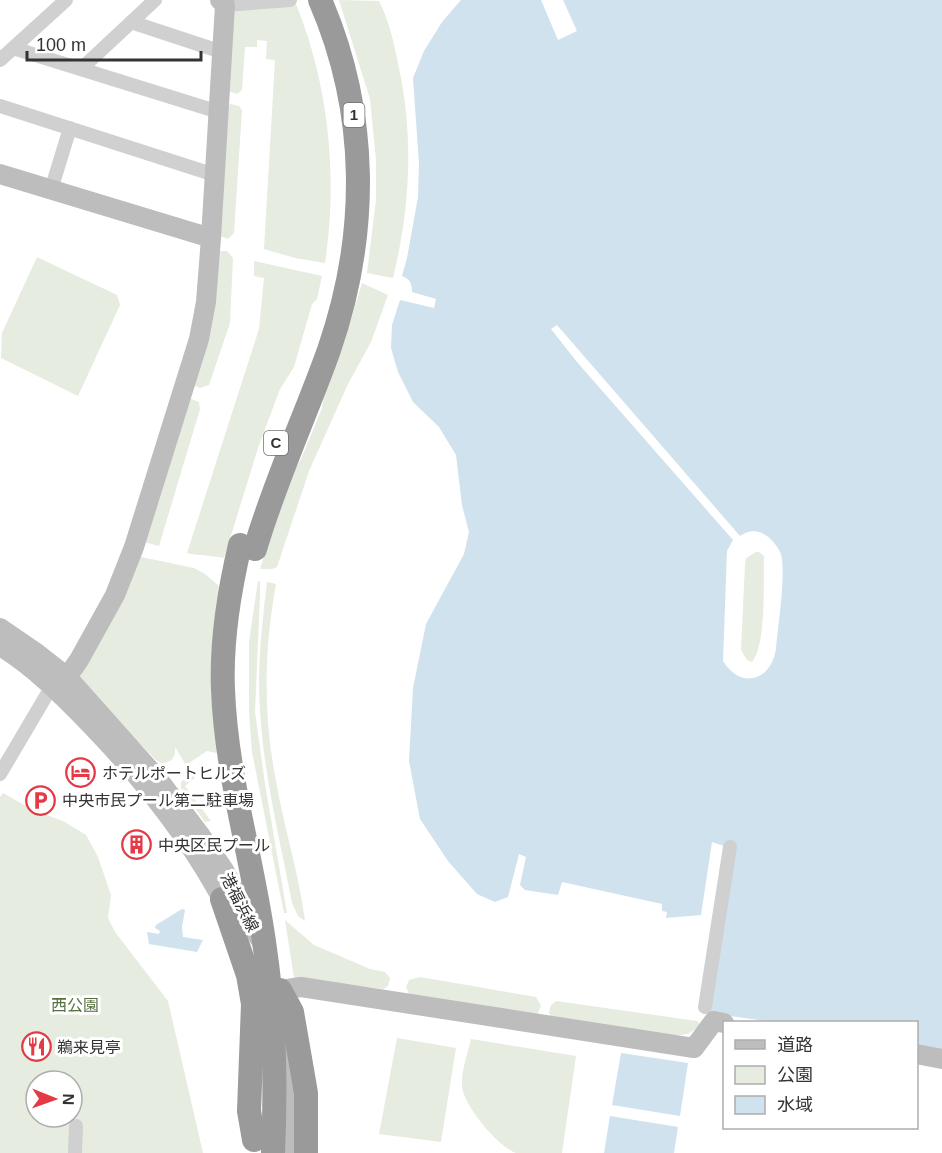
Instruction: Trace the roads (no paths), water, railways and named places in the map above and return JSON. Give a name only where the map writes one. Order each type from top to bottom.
[{"type":"highway","points":[[264,1150],[275,1096],[272,1005],[265,947],[227,737],[223,688],[227,617],[247,547],[277,482],[322,345],[347,282],[350,216],[340,120],[326,56],[320,13],[304,0]]},
{"type":"highway","points":[[247,547],[238,688],[249,777],[282,957],[288,1032],[287,1153]]},
{"type":"highway","points":[[222,899],[245,964],[253,1004],[249,1111],[264,1150]]},
{"type":"highway","points":[[264,1150],[256,1060],[271,991]]},
{"type":"highway","points":[[271,991],[292,1012],[306,1093],[306,1153]]},
{"type":"street","points":[[0,60],[66,0]]},
{"type":"street","points":[[81,69],[155,0]]},
{"type":"street","points":[[0,774],[46,696],[61,683],[79,660],[115,595],[134,547],[199,339],[206,302],[211,238],[223,2],[290,0]]},
{"type":"street","points":[[131,22],[222,52]]},
{"type":"street","points":[[13,48],[219,112]]},
{"type":"street","points":[[0,106],[215,176]]},
{"type":"street","points":[[51,190],[70,128]]},
{"type":"street","points":[[0,174],[211,238]]},
{"type":"street","name":"港福浜線","points":[[0,628],[35,652],[158,799],[191,844],[271,991]]},
{"type":"street","name":"港福浜線","points":[[0,646],[38,672],[61,683],[158,778],[224,870],[262,945],[288,1068],[287,1153]]},
{"type":"street","points":[[705,1008],[730,847]]},
{"type":"street","points":[[271,991],[301,987],[694,1048],[714,1021],[723,1023]]},
{"type":"street","points":[[918,1054],[942,1059]]},
{"type":"street","points":[[75,1153],[76,1129]]},
{"type":"water","points":[[461,0],[541,0],[558,40],[577,31],[563,0],[942,0],[942,1049],[918,1045],[918,1021],[765,1021],[709,1013],[736,843],[726,841],[724,846],[712,842],[701,915],[666,918],[667,912],[662,911],[662,904],[562,882],[558,895],[525,890],[520,885],[526,857],[519,854],[508,897],[495,902],[477,894],[448,861],[420,819],[409,761],[413,688],[426,624],[464,554],[469,532],[462,505],[456,455],[439,427],[413,402],[398,372],[391,348],[392,325],[400,300],[434,308],[436,299],[412,292],[410,282],[402,276],[418,197],[419,164],[413,78],[424,51],[442,22]],"holes":[[[557,325],[740,536],[748,532],[759,532],[771,539],[781,554],[782,563],[776,649],[768,668],[762,675],[754,678],[738,676],[723,661],[727,551],[733,540],[577,362],[551,329]]]},
{"type":"water","points":[[182,909],[185,910],[183,937],[203,940],[197,952],[149,944],[147,932],[159,934],[160,931],[155,928],[156,925]]},
{"type":"water","points":[[621,1053],[688,1063],[680,1116],[612,1105]]},
{"type":"water","points":[[610,1116],[678,1127],[674,1153],[604,1153]]},
{"type":"place","name":"ホテルポートヒルズ","points":[[81,773]]},
{"type":"place","name":"中央市民プール第二駐車場","points":[[41,800]]},
{"type":"place","name":"中央区民プール","points":[[137,845]]},
{"type":"place","name":"鵜来見亭","points":[[36,1047]]},
{"type":"park label","name":"西公園","points":[[75,1005]]}]
